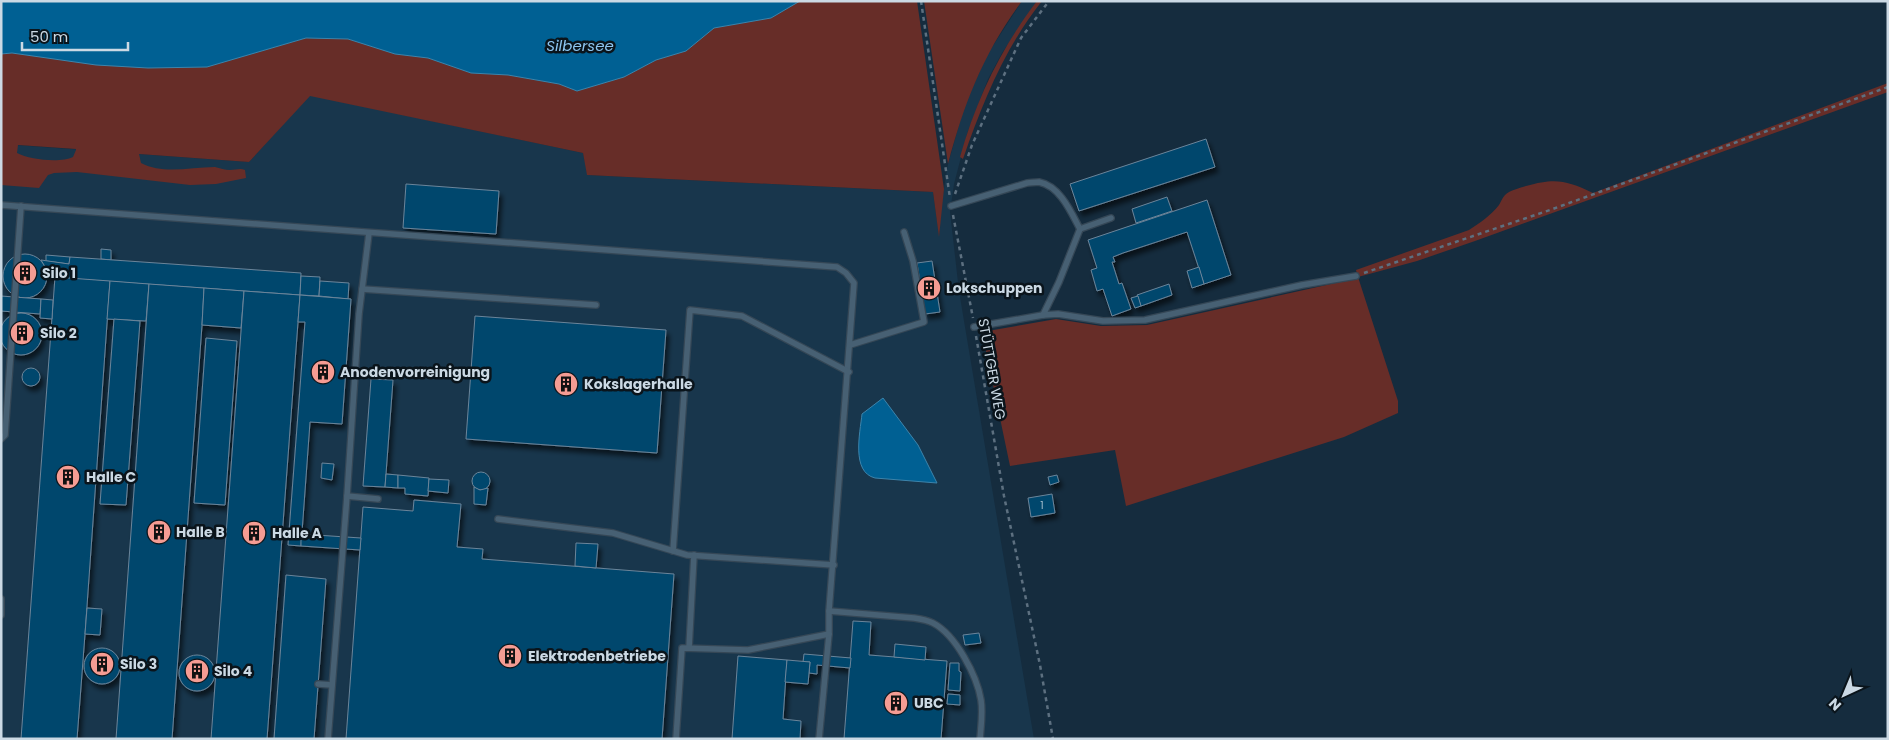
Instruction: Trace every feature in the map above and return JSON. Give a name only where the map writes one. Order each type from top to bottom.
[{"type":"lane","points":[[951,206],[1027,183],[1039,182],[1054,190],[1065,202],[1080,229]]},
{"type":"lane","points":[[1,204],[837,266],[854,283],[849,372],[829,611],[829,634],[819,739]]},
{"type":"lane","points":[[1,439],[5,435],[20,206]]},
{"type":"lane","points":[[1043,314],[1059,282],[1080,229],[1111,218]]},
{"type":"lane","points":[[328,739],[359,314],[369,232]]},
{"type":"lane","points":[[850,345],[924,322],[913,261],[904,232]]},
{"type":"lane","points":[[974,327],[1043,314],[1058,314],[1103,321],[1145,320],[1302,285],[1356,276]]},
{"type":"lane","points":[[362,288],[596,305]]},
{"type":"lane","points":[[673,551],[690,310],[742,316],[849,372]]},
{"type":"lane","points":[[347,496],[378,499]]},
{"type":"lane","points":[[498,519],[613,533],[694,556],[834,565]]},
{"type":"lane","points":[[689,648],[694,556]]},
{"type":"lane","points":[[1,600],[1,615]]},
{"type":"lane","points":[[829,611],[914,618],[927,620],[938,626],[960,651],[979,691],[982,710],[980,739]]},
{"type":"lane","points":[[676,739],[682,648],[748,650],[829,634]]},
{"type":"lane","points":[[318,684],[332,685]]},
{"type":"path","name":"STÜTTGER WEG","points":[[920,1],[951,206],[1004,496],[1040,665],[1053,739]]},
{"type":"path","points":[[951,206],[972,145],[1021,38],[1049,1]]},
{"type":"path","points":[[1356,276],[1550,210],[1888,87]]},
{"type":"shaded area","points":[[800,1],[917,1],[944,189],[939,237],[933,192],[587,175],[583,153],[310,96],[249,162],[139,154],[141,163],[150,167],[168,170],[215,167],[228,170],[241,169],[245,170],[246,178],[216,184],[190,185],[77,172],[48,175],[39,188],[1,185],[1,54],[12,53],[148,68],[207,67],[306,38],[348,39],[395,54],[428,58],[471,73],[508,75],[559,84],[577,91],[624,77],[656,60],[686,51],[714,28],[771,18]],"holes":[[[18,145],[76,149],[73,157],[61,160],[37,159],[17,153]]]},
{"type":"shaded area","points":[[924,1],[1022,1],[986,59],[968,99],[948,164]]},
{"type":"shaded area","points":[[1022,1],[1037,1],[1002,53],[988,79],[967,134],[954,184],[950,212],[959,291],[1034,739],[1,739],[1,144],[249,162],[309,95],[583,153],[588,175],[933,192],[939,235],[941,207],[948,164],[964,107],[987,55]]},
{"type":"shaded area","points":[[1037,1],[1042,1],[1016,38],[996,77],[978,117],[963,159],[960,157],[966,136],[991,75],[1012,37]]},
{"type":"shaded area","points":[[1888,83],[1888,92],[1475,241],[1417,261],[1358,277],[1398,401],[1398,413],[1344,437],[1126,506],[1115,450],[1010,466],[982,332],[1056,319],[1101,326],[1147,325],[1358,278],[1356,270],[1469,230],[1492,212],[1505,195],[1515,189],[1536,183],[1553,181],[1575,185],[1593,193]]},
{"type":"water","name":"Silbersee","points":[[1,1],[800,1],[771,18],[714,28],[686,51],[656,60],[624,77],[577,91],[559,84],[508,75],[471,73],[428,58],[395,54],[348,39],[306,38],[207,67],[148,68],[96,65],[12,53],[1,54]]},
{"type":"water","points":[[883,398],[918,445],[937,483],[875,478],[867,474],[863,468],[859,451],[862,414]]},
{"type":"building","points":[[1206,139],[1215,167],[1079,211],[1070,184]]},
{"type":"building","points":[[406,184],[499,191],[496,234],[403,228]]},
{"type":"building","points":[[1167,197],[1172,211],[1136,223],[1132,209]]},
{"type":"building","points":[[1207,200],[1231,275],[1204,284],[1187,232],[1123,253],[1113,257],[1115,262],[1112,262],[1119,284],[1122,283],[1131,309],[1112,316],[1103,289],[1097,291],[1091,270],[1097,268],[1088,240]]},
{"type":"building","points":[[101,249],[111,250],[111,260],[101,259]]},
{"type":"building","name":"Silo 1","points":[[25,254],[37,258],[43,264],[47,276],[43,288],[37,294],[25,298],[13,294],[7,288],[3,276],[7,264],[13,258]]},
{"type":"building","points":[[46,255],[70,257],[69,264],[46,261]]},
{"type":"building","points":[[70,257],[301,273],[300,295],[47,277],[47,270],[41,260],[69,264]]},
{"type":"building","name":"Lokschuppen","points":[[932,261],[940,312],[925,314],[917,263]]},
{"type":"building","points":[[1199,267],[1204,284],[1192,288],[1187,271]]},
{"type":"building","points":[[301,276],[320,277],[319,296],[300,295]]},
{"type":"building","name":"Halle C","points":[[55,277],[110,281],[85,634],[77,739],[21,739]]},
{"type":"building","points":[[110,281],[149,284],[146,321],[107,319]]},
{"type":"building","points":[[320,281],[349,283],[348,299],[319,296]]},
{"type":"building","name":"Halle B","points":[[149,284],[204,288],[172,739],[116,739]]},
{"type":"building","points":[[1169,284],[1172,295],[1141,306],[1137,295]]},
{"type":"building","points":[[204,288],[244,291],[241,328],[202,325]]},
{"type":"building","name":"Halle A","points":[[244,291],[300,295],[267,739],[211,739]]},
{"type":"building","name":"Anodenvorreinigung","points":[[300,295],[351,299],[342,424],[310,422],[301,546],[288,545],[305,322],[298,322]]},
{"type":"building","points":[[1,296],[41,299],[40,314],[1,311]]},
{"type":"building","points":[[1138,296],[1141,306],[1135,308],[1131,298]]},
{"type":"building","points":[[41,299],[53,300],[52,319],[40,318]]},
{"type":"building","name":"Silo 2","points":[[25,313],[33,316],[39,322],[42,334],[39,346],[33,352],[17,355],[9,352],[3,346],[0,330],[3,322],[9,316]]},
{"type":"building","name":"Kokslagerhalle","points":[[475,316],[666,330],[657,453],[466,439]]},
{"type":"building","points":[[114,319],[140,321],[126,505],[100,504]]},
{"type":"building","points":[[206,338],[237,341],[225,505],[194,503]]},
{"type":"building","points":[[31,368],[37,371],[40,377],[37,383],[31,386],[25,383],[22,377],[25,371]]},
{"type":"building","points":[[371,379],[393,380],[385,487],[363,486]]},
{"type":"building","points":[[322,463],[334,464],[332,480],[321,478]]},
{"type":"building","points":[[477,472],[485,472],[490,477],[488,488],[477,490],[472,485],[472,477]]},
{"type":"building","points":[[386,474],[398,475],[398,488],[385,487]]},
{"type":"building","points":[[398,475],[429,478],[428,496],[405,494],[405,488],[398,488]]},
{"type":"building","points":[[1057,475],[1059,482],[1050,485],[1048,477]]},
{"type":"building","points":[[429,479],[449,480],[448,493],[428,491]]},
{"type":"building","points":[[474,487],[480,490],[488,488],[486,505],[474,504]]},
{"type":"building","points":[[1052,494],[1055,513],[1031,517],[1028,498]]},
{"type":"building","name":"Elektrodenbetriebe","points":[[414,500],[461,504],[457,547],[483,549],[482,559],[674,574],[662,739],[346,739],[363,507],[413,511]]},
{"type":"building","points":[[301,534],[361,538],[360,550],[301,546]]},
{"type":"building","points":[[576,543],[598,544],[596,568],[575,566]]},
{"type":"building","points":[[286,575],[326,579],[314,739],[274,739]]},
{"type":"building","points":[[87,608],[102,609],[100,635],[85,634]]},
{"type":"building","name":"UBC","points":[[853,621],[871,622],[869,655],[947,661],[941,739],[844,739]]},
{"type":"building","points":[[979,633],[981,643],[965,645],[963,635]]},
{"type":"building","points":[[895,644],[926,647],[925,660],[894,657]]},
{"type":"building","name":"Silo 3","points":[[102,648],[114,654],[120,666],[114,678],[102,684],[90,678],[84,666],[90,654]]},
{"type":"building","points":[[804,654],[851,658],[850,668],[817,665],[817,674],[809,673],[810,662],[803,662]]},
{"type":"building","name":"Silo 4","points":[[197,655],[210,660],[215,673],[210,686],[197,691],[184,686],[179,673],[184,660]]},
{"type":"building","points":[[738,656],[787,660],[783,719],[801,721],[800,739],[732,739]]},
{"type":"building","points":[[787,660],[810,662],[808,684],[785,682]]},
{"type":"building","points":[[950,663],[959,663],[959,671],[961,672],[960,691],[948,690]]},
{"type":"building","points":[[948,694],[960,695],[960,705],[947,704]]},
{"type":"place","name":"Silo 1","points":[[25,273]]},
{"type":"place","name":"Lokschuppen","points":[[929,288]]},
{"type":"place","name":"Silo 2","points":[[22,333]]},
{"type":"place","name":"Anodenvorreinigung","points":[[323,372]]},
{"type":"place","name":"Kokslagerhalle","points":[[566,384]]},
{"type":"place","name":"Halle C","points":[[68,477]]},
{"type":"place","name":"Halle B","points":[[159,532]]},
{"type":"place","name":"Halle A","points":[[254,533]]},
{"type":"place","name":"Elektrodenbetriebe","points":[[510,656]]},
{"type":"place","name":"Silo 3","points":[[102,664]]},
{"type":"place","name":"Silo 4","points":[[197,671]]},
{"type":"place","name":"UBC","points":[[896,703]]}]
